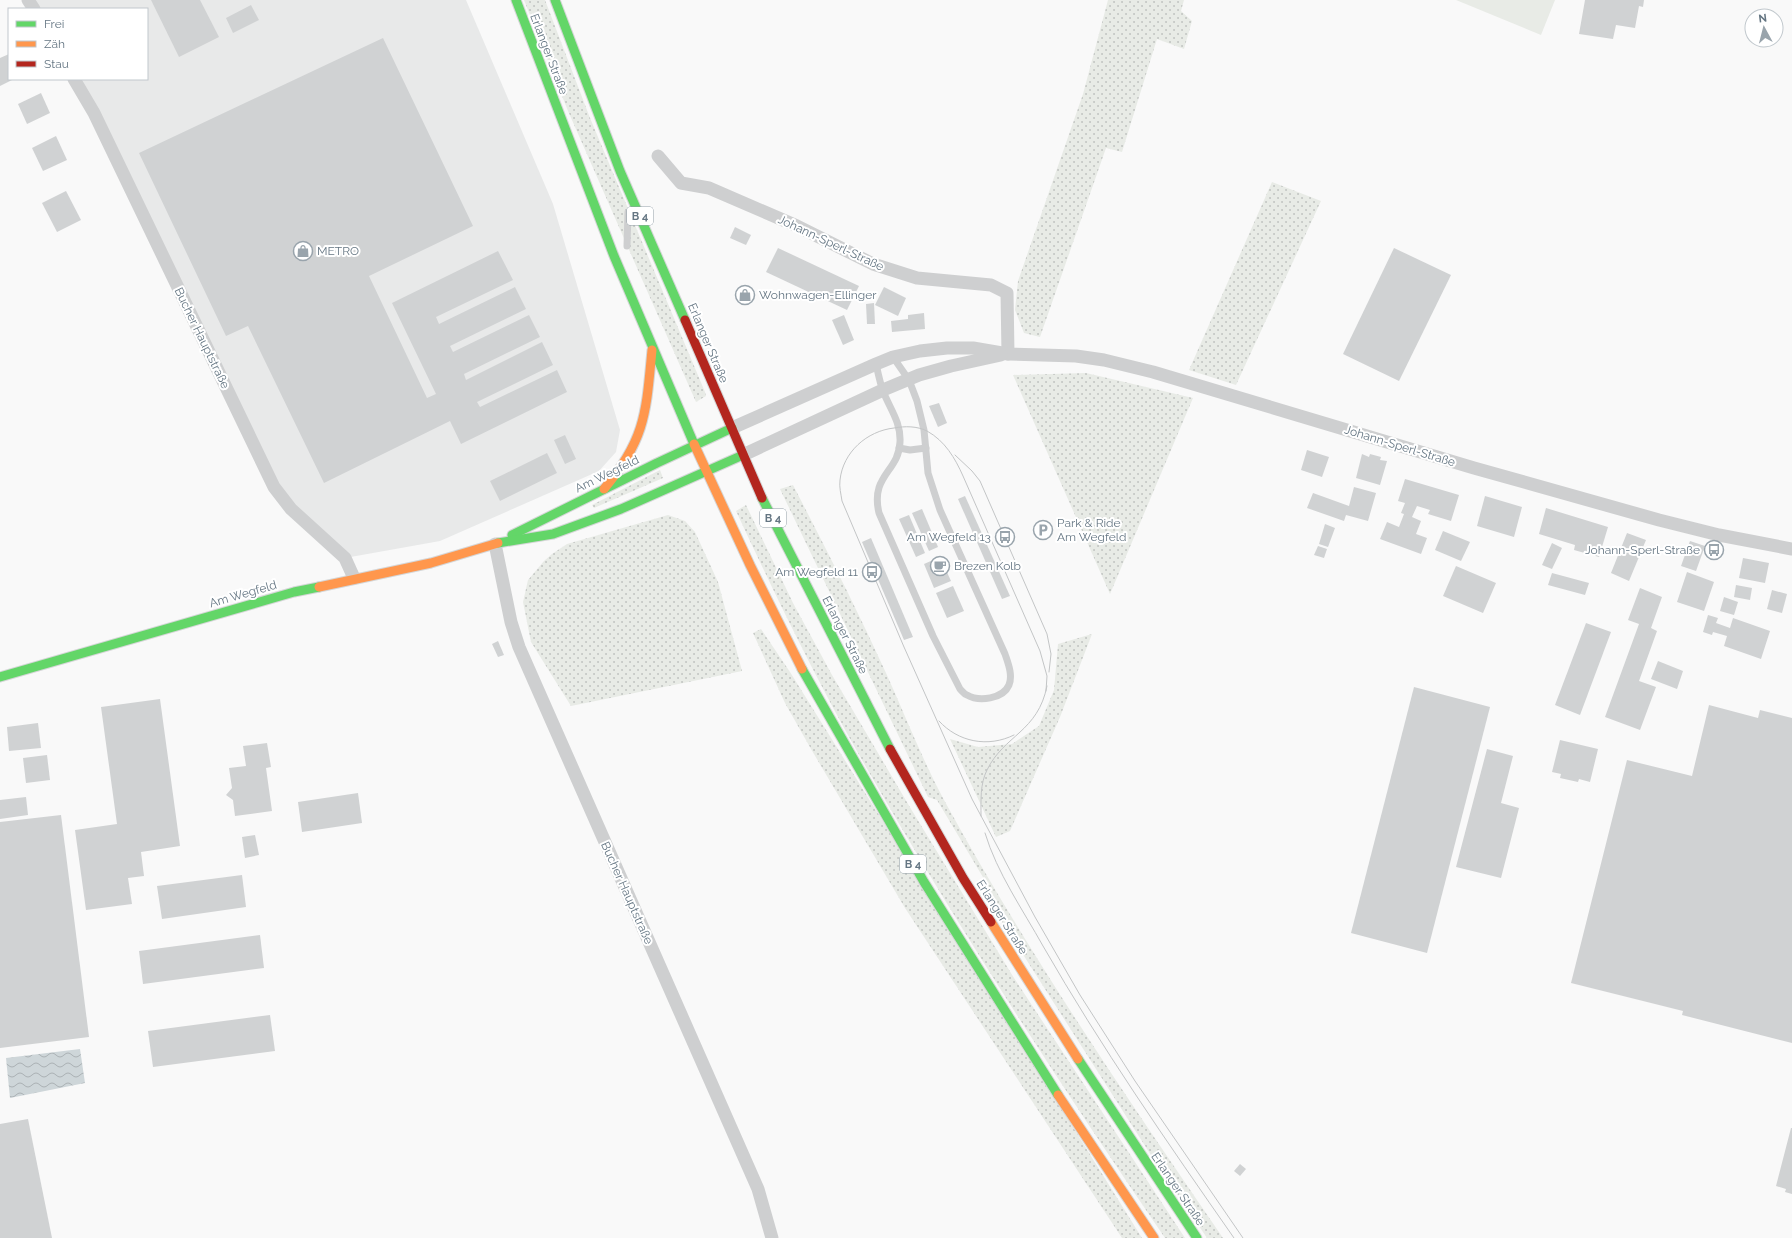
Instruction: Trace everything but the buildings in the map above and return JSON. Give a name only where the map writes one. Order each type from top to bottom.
[{"type":"main road","name":"Erlanger Straße","points":[[516,0],[614,256],[652,348],[706,472],[772,611],[821,704],[930,893],[1009,1019],[1154,1238]]},
{"type":"main road","name":"Erlanger Straße","points":[[555,0],[620,171],[759,491],[884,738],[963,878],[1103,1099],[1197,1238]]},
{"type":"main road","name":"B 4","points":[[604,490],[619,471],[638,440],[644,422],[652,348]]},
{"type":"main road","name":"Am Wegfeld","points":[[495,544],[732,428]]},
{"type":"main road","name":"Johann-Sperl-Straße","points":[[706,472],[743,455]]},
{"type":"main road","name":"Am Wegfeld","points":[[0,677],[273,598],[354,578],[430,563],[495,544],[553,534],[615,511],[706,472]]},
{"type":"street","name":"Bucher Hauptstraße","points":[[75,80],[94,113],[274,487],[291,509],[345,558],[354,578]]},
{"type":"street","name":"Johann-Sperl-Straße","points":[[658,156],[681,183],[709,188],[797,226],[873,264],[917,278],[992,285],[1006,293],[1008,354]]},
{"type":"street","name":"Johann-Sperl-Straße","points":[[732,428],[876,364],[894,357],[920,351],[947,348],[973,348],[1008,354],[1076,356],[1104,360],[1154,372],[1488,472],[1660,520],[1719,535],[1792,549]]},
{"type":"street","name":"Johann-Sperl-Straße","points":[[743,455],[883,390],[909,380],[937,370],[1008,354]]},
{"type":"street","name":"Bucher Hauptstraße","points":[[495,544],[511,622],[519,646],[758,1189],[772,1238]]},
{"type":"lane","points":[[627,246],[628,212]]},
{"type":"lane","points":[[876,364],[883,390],[898,420],[900,443],[893,462],[878,487],[876,501],[879,513],[954,679],[960,689],[966,695],[976,698],[986,698],[1003,692],[1009,685],[1010,669],[1005,654],[940,510],[928,473],[926,448],[917,401],[909,380],[894,357]]},
{"type":"lane","points":[[899,448],[910,450],[926,448]]},
{"type":"shaded area","points":[[28,0],[466,0],[553,204],[620,430],[616,452],[599,471],[440,541],[345,558],[291,509],[75,80],[148,80],[148,8],[33,8]]},
{"type":"shaded area","points":[[524,0],[545,0],[590,118],[705,392],[706,396],[696,402],[568,111]]},
{"type":"shaded area","points":[[1108,0],[1184,0],[1181,11],[1192,21],[1184,49],[1157,39],[1122,152],[1106,148],[1040,337],[1024,333],[1015,310],[1018,281],[1083,94]]},
{"type":"shaded area","points":[[1456,0],[1555,0],[1541,35]]},
{"type":"shaded area","points":[[1272,182],[1321,201],[1236,385],[1189,370]]},
{"type":"shaded area","points":[[1086,373],[1193,398],[1110,594],[1013,375]]},
{"type":"shaded area","points":[[660,470],[663,478],[594,508],[592,505]]},
{"type":"shaded area","points":[[793,485],[864,625],[936,784],[976,857],[1043,968],[1078,1022],[1223,1238],[1207,1238],[1147,1149],[987,898],[990,889],[937,800],[928,797],[780,489]]},
{"type":"shaded area","points":[[746,505],[793,603],[832,675],[911,809],[1014,978],[1185,1238],[1165,1238],[1045,1059],[931,877],[858,753],[795,634],[736,511]]},
{"type":"shaded area","points":[[668,515],[685,521],[695,532],[718,582],[742,671],[571,706],[531,642],[523,602],[528,580],[544,561],[567,544]]},
{"type":"shaded area","points":[[761,629],[790,672],[1142,1238],[1122,1238],[905,908],[785,703],[753,633]]},
{"type":"shaded area","points":[[1092,634],[1060,717],[1010,831],[996,837],[950,739],[978,747],[1012,744],[1039,726],[1054,690],[1058,644]]},
{"type":"water","points":[[80,1049],[85,1083],[10,1098],[6,1058]]},
{"type":"tram line","points":[[1046,691],[1047,676],[1040,651],[963,476],[949,450],[933,435],[923,429],[915,427],[902,427],[884,430],[866,438],[851,452],[842,470],[840,480],[842,501],[904,647],[972,799],[1035,917],[1080,995],[1135,1081],[1243,1238]]},
{"type":"tram line","points":[[955,455],[980,481],[1047,634],[1051,654],[1049,672]]},
{"type":"tram line","points":[[981,816],[982,786],[987,770],[994,758],[1002,749],[1029,724],[1043,701],[1047,686]]},
{"type":"tram line","points":[[939,721],[955,734],[974,741],[994,741],[1014,735]]},
{"type":"tram line","points":[[985,833],[1003,877],[1065,984],[1159,1130],[1234,1238]]},
{"type":"traffic: fast","points":[[516,0],[614,256],[694,444]]},
{"type":"traffic: fast","points":[[555,0],[620,171],[685,320]]},
{"type":"traffic: fast","points":[[512,535],[657,463],[732,428]]},
{"type":"traffic: fast","points":[[498,543],[553,534],[621,509],[743,455]]},
{"type":"traffic: fast","points":[[762,498],[890,749]]},
{"type":"traffic: fast","points":[[0,677],[294,592],[319,587]]},
{"type":"traffic: fast","points":[[802,669],[924,882],[1058,1095]]},
{"type":"traffic: fast","points":[[1078,1059],[1197,1238]]},
{"type":"traffic: slow","points":[[604,489],[628,455],[642,424],[648,391],[652,350]]},
{"type":"traffic: slow","points":[[694,444],[750,565],[802,669]]},
{"type":"traffic: slow","points":[[319,587],[431,563],[498,543]]},
{"type":"traffic: slow","points":[[991,922],[1078,1059]]},
{"type":"traffic: slow","points":[[1058,1095],[1154,1238]]},
{"type":"traffic: jam","points":[[685,320],[762,498]]},
{"type":"traffic: jam","points":[[890,749],[963,878],[991,922]]},
{"type":"place","name":"METRO","points":[[303,251]]},
{"type":"place","name":"Wohnwagen-Ellinger","points":[[745,295]]},
{"type":"place","name":"Park & Ride Am Wegfeld","points":[[1043,530]]},
{"type":"place","name":"Am Wegfeld 13","points":[[1005,537]]},
{"type":"place","name":"Johann-Sperl-Straße","points":[[1714,550]]},
{"type":"place","name":"Brezen Kolb","points":[[940,566]]},
{"type":"place","name":"Am Wegfeld 11","points":[[872,572]]}]
